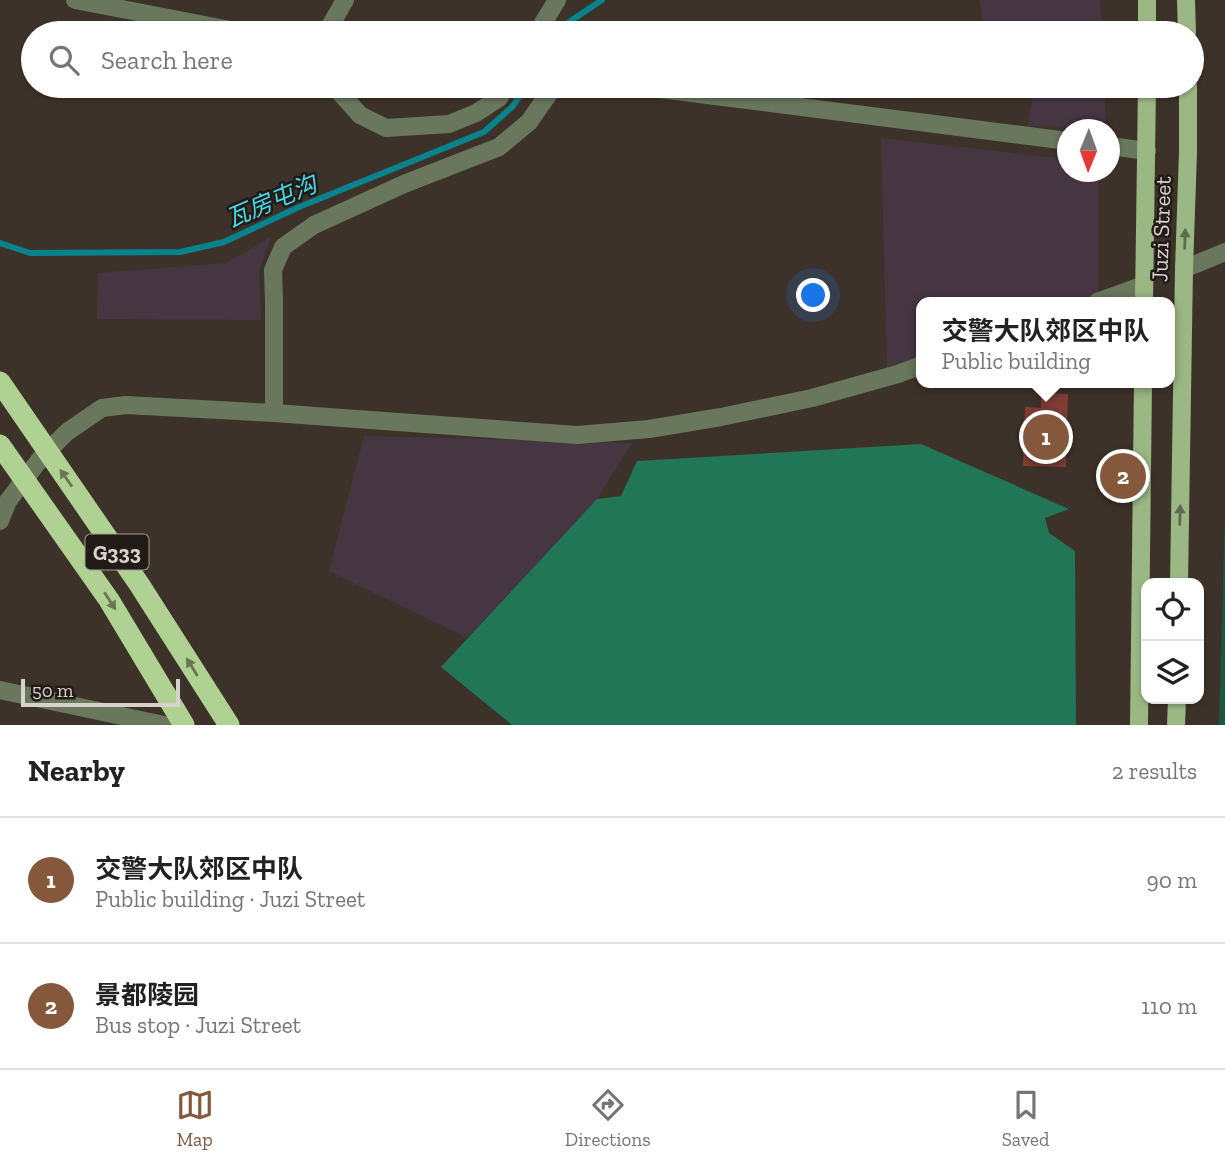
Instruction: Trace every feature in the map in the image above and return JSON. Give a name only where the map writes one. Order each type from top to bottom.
[{"type":"highway","name":"G333","points":[[0,382],[139,584],[229,725]]},
{"type":"highway","name":"G333","points":[[0,445],[109,600],[184,725]]},
{"type":"main road","points":[[1147,0],[1147,21]]},
{"type":"main road","points":[[1186,0],[1187,21]]},
{"type":"main road","name":"Juzi Street","points":[[1144,294],[1147,98]]},
{"type":"main road","name":"Juzi Street","points":[[1179,578],[1188,98]]},
{"type":"main road","points":[[1139,725],[1143,388]]},
{"type":"main road","points":[[1176,725],[1177,704]]},
{"type":"street","points":[[75,0],[184,21]]},
{"type":"street","points":[[333,21],[345,0]]},
{"type":"street","points":[[544,21],[557,0]]},
{"type":"street","points":[[345,98],[360,115],[386,128],[449,124],[476,113],[499,98]]},
{"type":"street","points":[[274,413],[273,270],[283,247],[314,225],[404,184],[499,147],[529,122],[546,98]]},
{"type":"street","points":[[730,98],[1057,140]]},
{"type":"street","points":[[1120,147],[1147,151]]},
{"type":"street","points":[[1184,269],[1225,252]]},
{"type":"street","points":[[1126,297],[1144,294]]},
{"type":"street","points":[[0,520],[8,501],[41,457],[67,432],[102,408],[126,405],[274,413],[577,435],[649,429],[747,412],[811,398],[916,367]]},
{"type":"street","points":[[0,690],[164,725]]},
{"type":"shaded area","points":[[980,0],[1100,0],[1101,21],[983,21]]},
{"type":"shaded area","points":[[1032,98],[1105,98],[1106,119],[1057,119],[1057,126],[1028,126]]},
{"type":"shaded area","points":[[881,138],[1057,158],[1057,182],[1098,182],[1098,294],[1089,297],[916,297],[916,358],[887,368]]},
{"type":"shaded area","points":[[271,237],[259,271],[261,320],[97,319],[98,273],[226,263]]},
{"type":"shaded area","points":[[364,436],[632,443],[597,499],[467,638],[329,571]]},
{"type":"green space","points":[[921,444],[1069,509],[1045,518],[1049,533],[1075,551],[1076,725],[512,725],[441,667],[597,499],[621,496],[637,461]]},
{"type":"green space","points":[[1225,515],[1225,725],[1219,725]]},
{"type":"building","points":[[1041,393],[1068,394],[1066,467],[1023,466],[1025,407],[1041,408]]},
{"type":"waterway","name":"瓦房屯沟","points":[[570,21],[602,0]]},
{"type":"waterway","name":"瓦房屯沟","points":[[0,243],[30,253],[180,252],[224,242],[299,207],[484,132],[518,98]]},
{"type":"place","name":"交警大队郊区中队","points":[[1046,437]]},
{"type":"place","name":"景都陵园","points":[[1123,476]]}]
